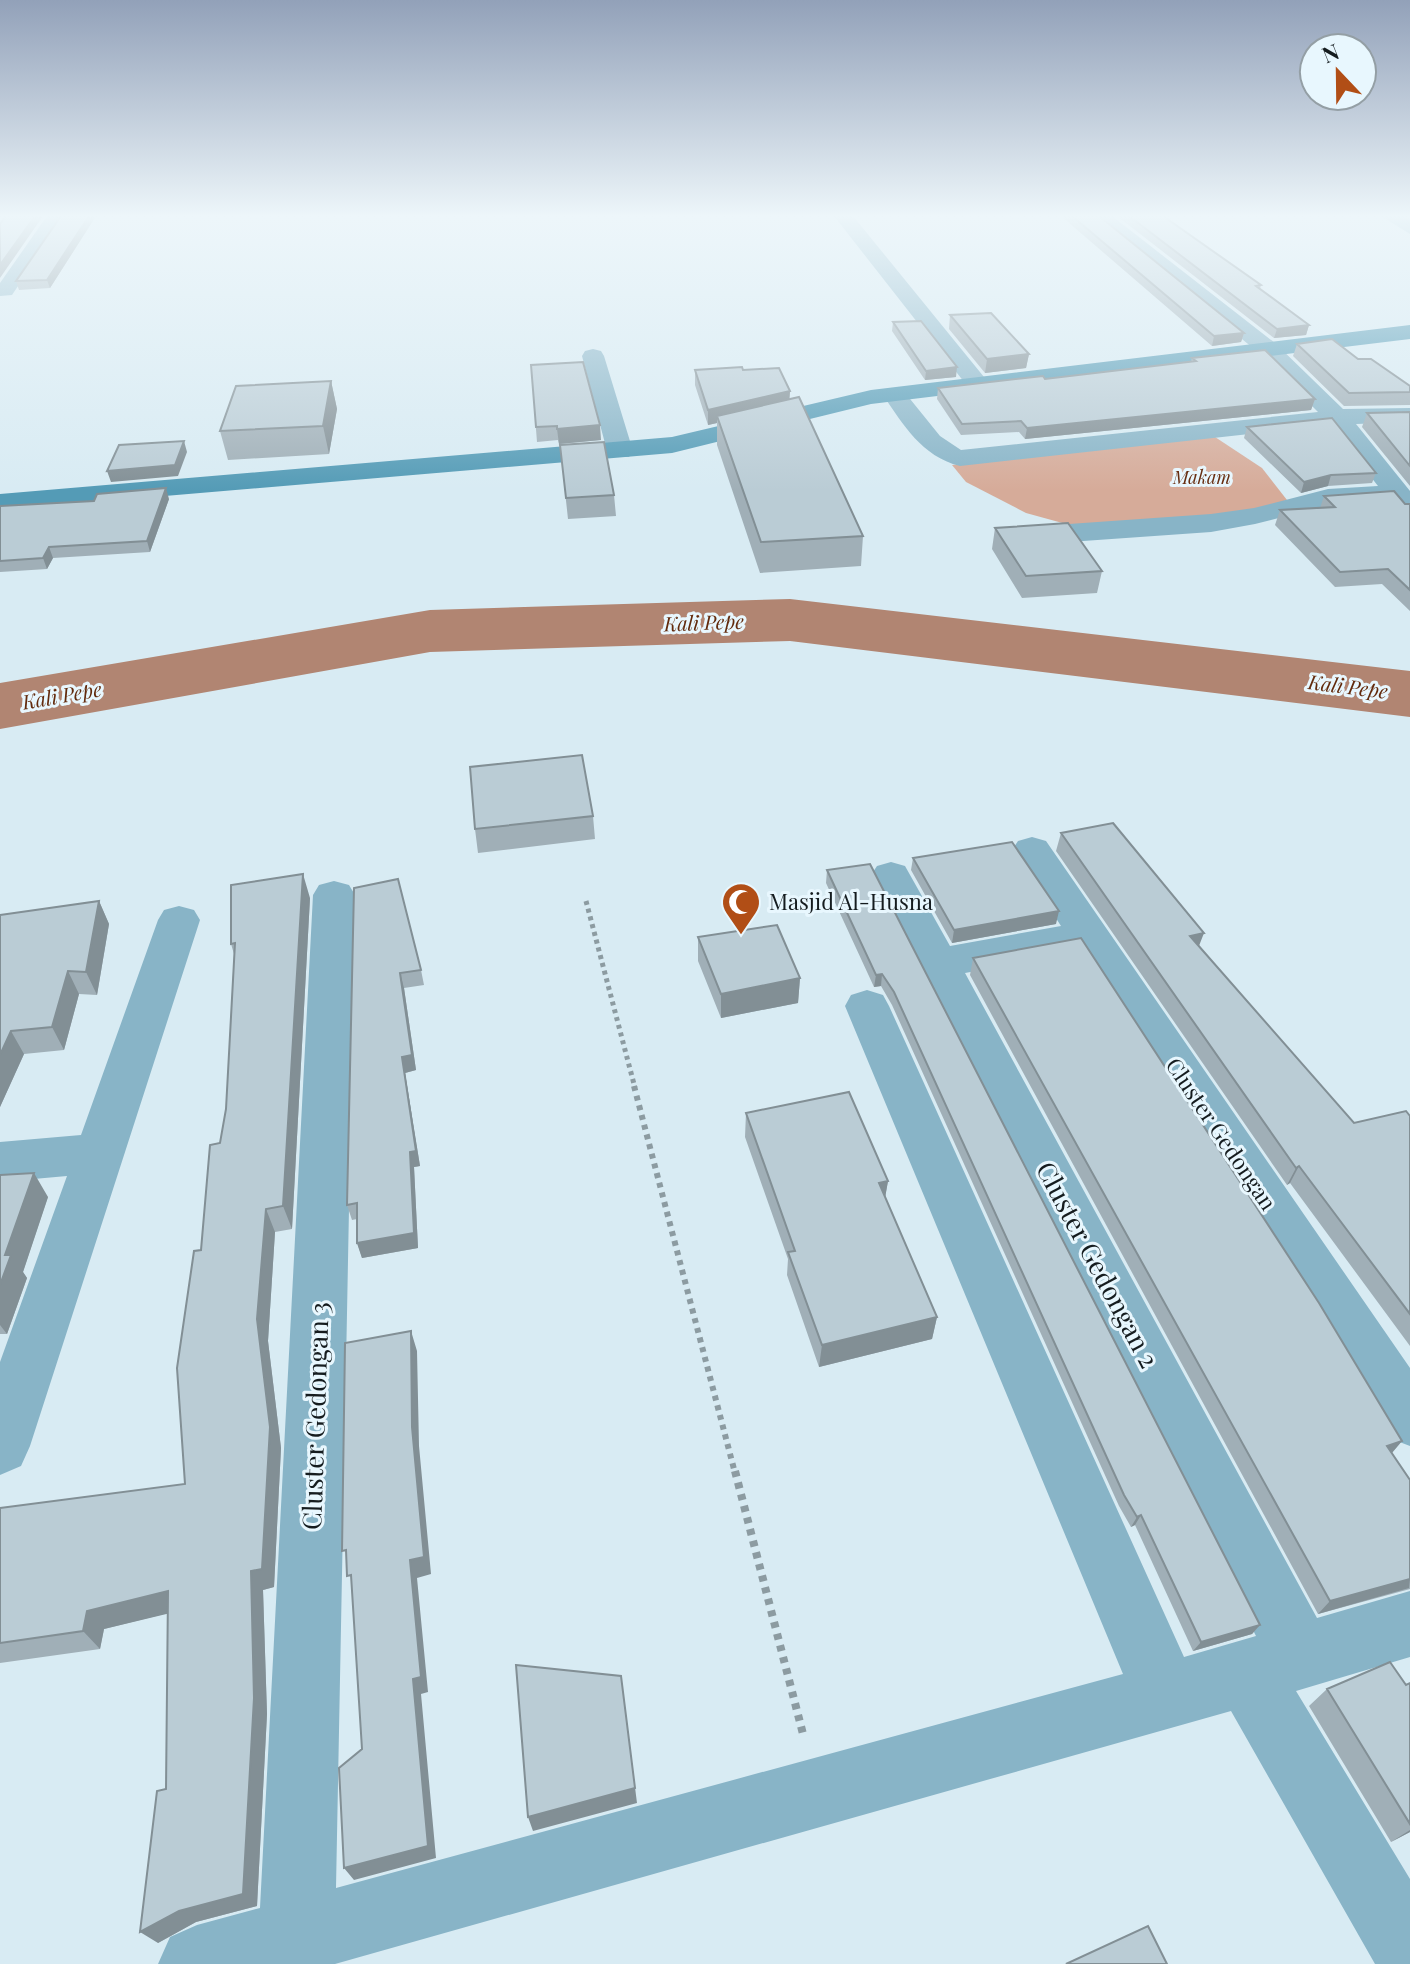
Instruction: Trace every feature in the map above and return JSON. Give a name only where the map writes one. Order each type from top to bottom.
[{"type":"street","points":[[916,308],[976,382]]},
{"type":"street","points":[[1216,308],[1267,348],[1337,417],[1404,501]]},
{"type":"street","points":[[0,502],[620,451],[691,442],[808,410],[894,394],[1410,332]]},
{"type":"street","points":[[593,356],[620,451]]},
{"type":"street","points":[[894,394],[937,448],[946,456],[960,458],[1337,417],[1410,415]]},
{"type":"street","points":[[1069,533],[1211,523],[1291,508],[1328,497],[1404,501]]},
{"type":"street","name":"Cluster Gedongan","points":[[1032,850],[1410,1418]]},
{"type":"street","name":"Cluster Gedongan 2","points":[[891,875],[937,963],[1410,1951]]},
{"type":"street","name":"Cluster Gedongan 3","points":[[297,1938],[334,895]]},
{"type":"street","points":[[0,1446],[179,920]]},
{"type":"street","points":[[937,963],[1089,936]]},
{"type":"street","points":[[867,1006],[1167,1696]]},
{"type":"street","points":[[0,1162],[98,1153]]},
{"type":"street","points":[[197,1964],[1167,1696],[1410,1624]]},
{"type":"path","points":[[586,901],[818,1793]]},
{"type":"green space","name":"Makam","points":[[1215,437],[1262,468],[1287,500],[1255,511],[1077,527],[1026,513],[966,482],[952,465]]},
{"type":"building","points":[[1180,308],[1213,308],[1244,333],[1214,336]]},
{"type":"building","points":[[1249,308],[1285,308],[1309,325],[1277,329]]},
{"type":"building","points":[[991,313],[1029,354],[987,359],[950,315]]},
{"type":"building","points":[[921,321],[957,367],[926,371],[893,322]]},
{"type":"building","points":[[1332,339],[1358,359],[1371,359],[1410,386],[1410,392],[1349,393],[1297,344]]},
{"type":"building","points":[[1265,350],[1315,399],[1027,428],[1021,421],[962,424],[938,388],[1043,376],[1045,379]]},
{"type":"building","points":[[583,362],[600,425],[557,429],[557,426],[536,427],[531,365]]},
{"type":"building","points":[[742,367],[743,370],[779,368],[790,391],[708,410],[695,370]]},
{"type":"building","points":[[331,381],[323,426],[220,431],[236,386]]},
{"type":"building","points":[[799,397],[863,536],[761,542],[717,416]]},
{"type":"building","points":[[1410,412],[1410,466],[1367,413]]},
{"type":"building","points":[[1332,418],[1376,473],[1331,475],[1304,482],[1247,427]]},
{"type":"building","points":[[184,441],[175,465],[107,471],[119,445]]},
{"type":"building","points":[[604,442],[614,495],[566,498],[560,445]]},
{"type":"building","points":[[166,488],[147,541],[49,547],[43,558],[0,561],[0,506],[94,501],[97,494]]},
{"type":"building","points":[[1394,491],[1405,504],[1410,504],[1410,590],[1388,569],[1340,572],[1280,510],[1335,507],[1324,496]]},
{"type":"building","points":[[1068,523],[1102,571],[1026,576],[995,528]]},
{"type":"building","points":[[582,755],[593,816],[475,829],[470,767]]},
{"type":"building","points":[[1113,823],[1204,933],[1190,936],[1354,1123],[1406,1111],[1410,1116],[1410,1314],[1299,1166],[1296,1168],[1061,833]]},
{"type":"building","points":[[1012,842],[1059,911],[954,930],[913,858]]},
{"type":"building","points":[[870,864],[1260,1625],[1201,1642],[1141,1515],[1137,1517],[1124,1495],[894,992],[882,974],[876,975],[827,870]]},
{"type":"building","points":[[303,874],[283,1206],[266,1209],[257,1319],[270,1427],[262,1569],[251,1571],[254,1698],[243,1894],[179,1911],[140,1932],[157,1791],[166,1789],[168,1591],[87,1611],[83,1631],[0,1643],[0,1508],[185,1484],[177,1368],[194,1251],[201,1250],[210,1145],[220,1143],[226,1109],[235,943],[231,944],[231,885]]},
{"type":"building","points":[[398,879],[421,970],[400,973],[412,1055],[402,1057],[416,1151],[410,1152],[414,1233],[357,1243],[357,1203],[347,1205],[354,888]]},
{"type":"building","points":[[99,901],[86,972],[68,971],[52,1027],[11,1031],[0,1055],[0,915]]},
{"type":"building","points":[[777,925],[800,978],[721,994],[698,937]]},
{"type":"building","points":[[1081,938],[1319,1303],[1402,1441],[1387,1446],[1410,1480],[1410,1579],[1330,1601],[973,958]]},
{"type":"building","points":[[849,1092],[888,1181],[879,1183],[937,1317],[822,1345],[788,1252],[795,1251],[746,1113]]},
{"type":"building","points":[[34,1173],[5,1255],[11,1255],[0,1285],[0,1175]]},
{"type":"building","points":[[411,1331],[412,1427],[424,1557],[410,1560],[421,1677],[413,1679],[428,1846],[344,1868],[339,1768],[362,1749],[351,1575],[347,1576],[346,1550],[342,1551],[345,1343]]},
{"type":"building","points":[[1390,1662],[1406,1685],[1410,1683],[1410,1824],[1327,1689]]},
{"type":"building","points":[[516,1665],[621,1676],[635,1788],[528,1817]]},
{"type":"building","points":[[1148,1926],[1167,1964],[1066,1964]]},
{"type":"waterway","name":"Kali Pepe","points":[[0,706],[430,631],[790,620],[1410,694]]},
{"type":"place","name":"Masjid Al-Husna","points":[[741,936]]}]
